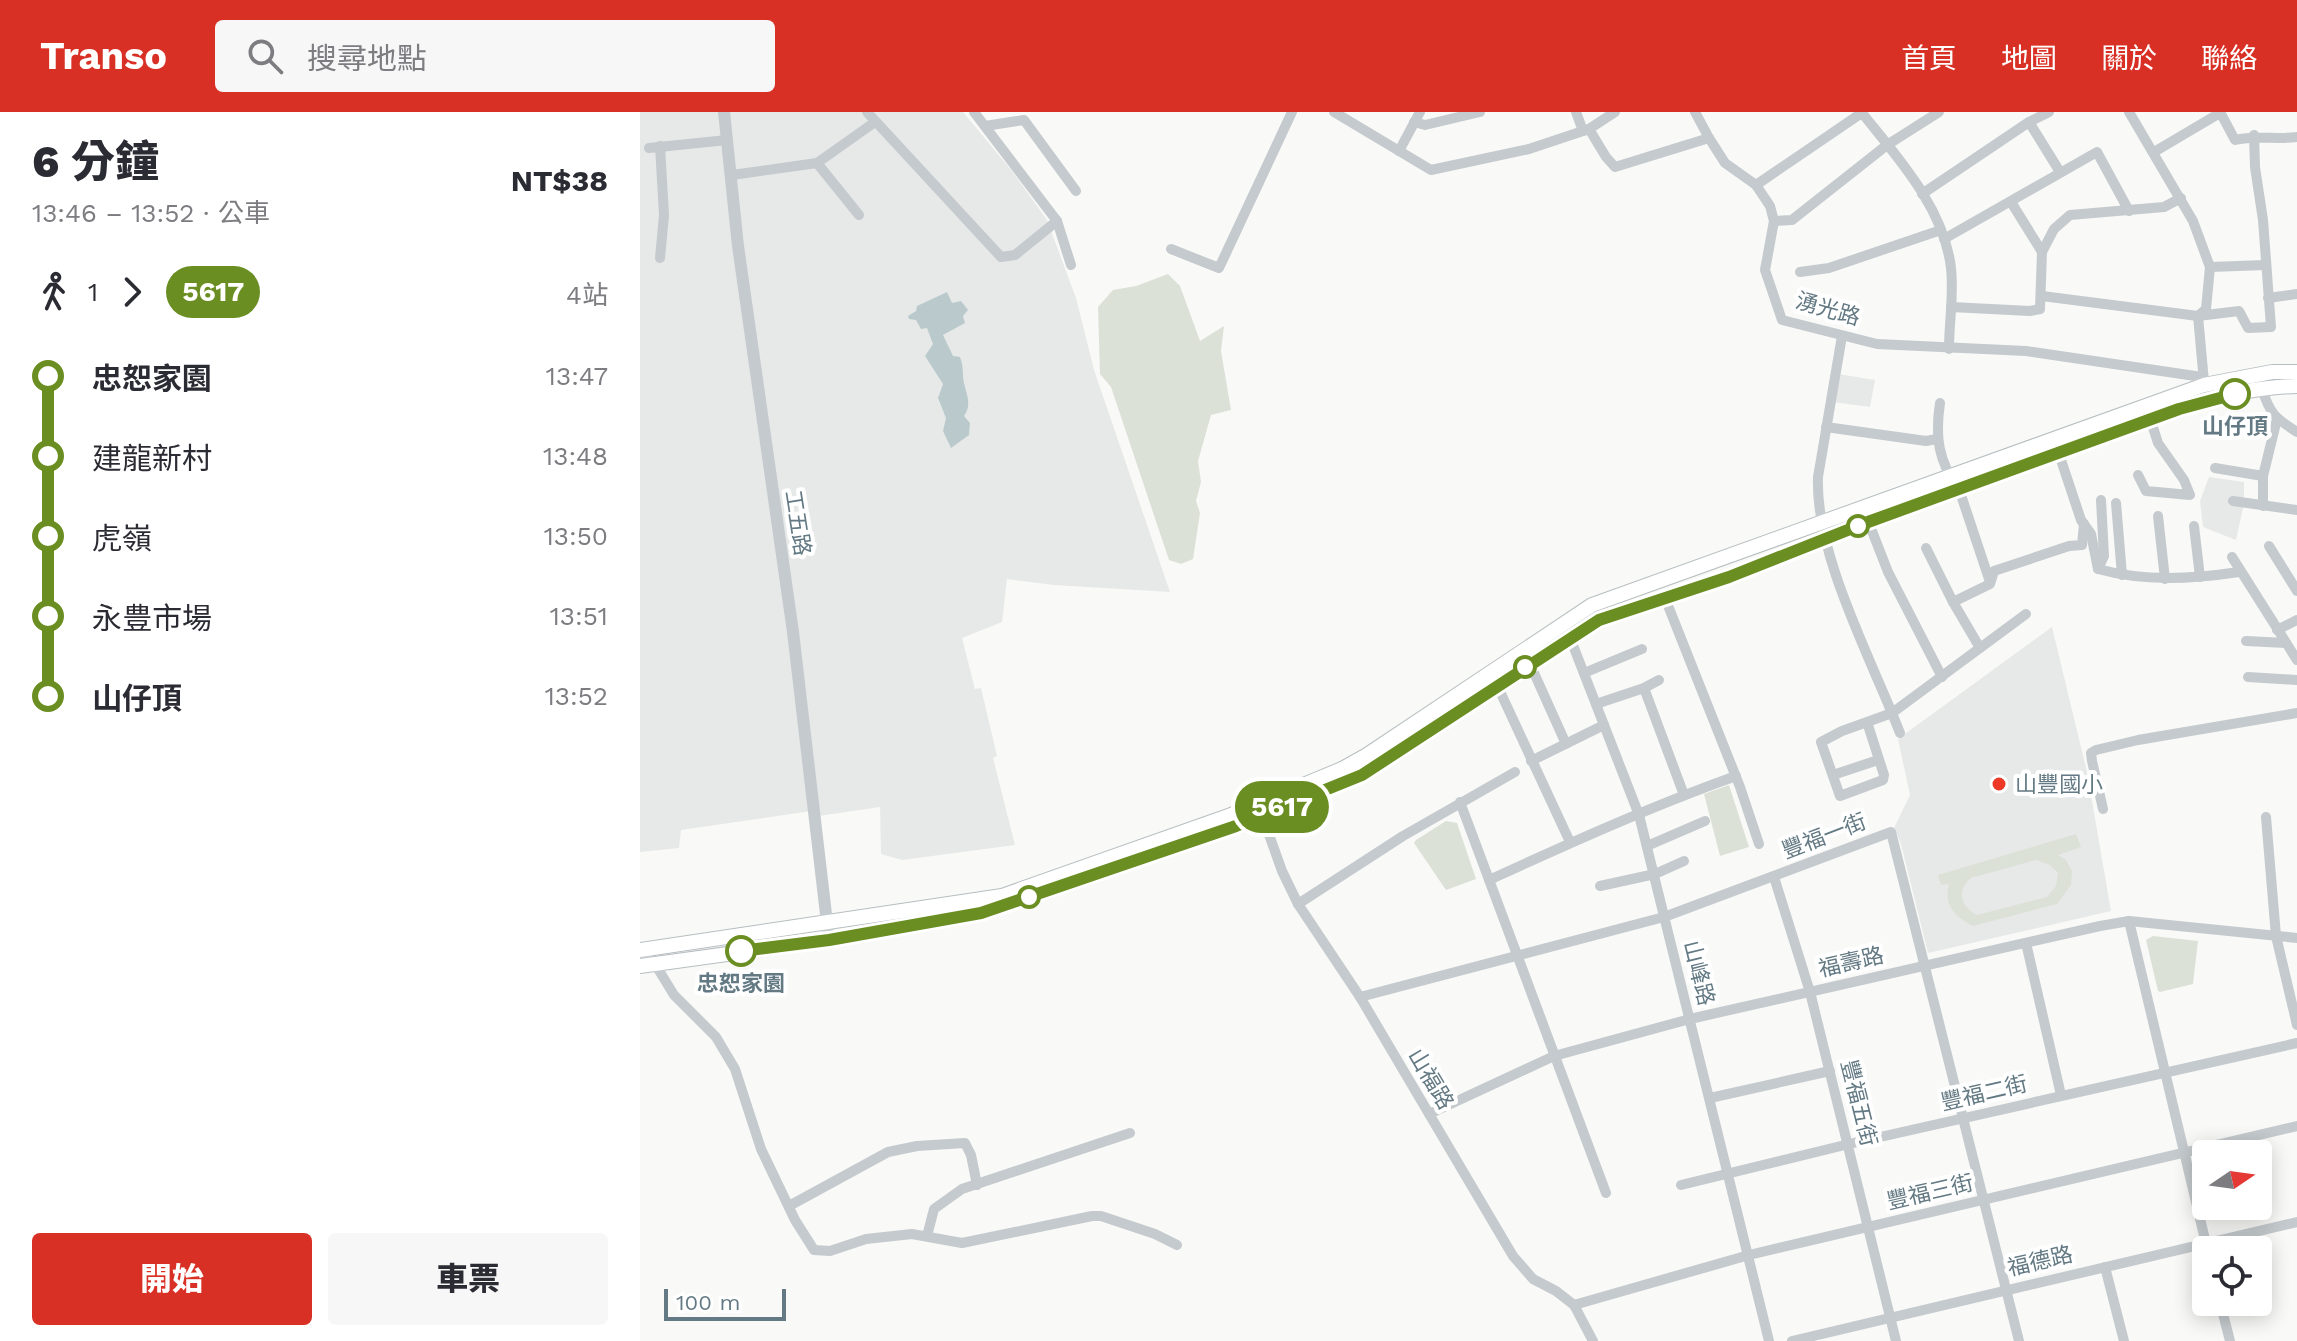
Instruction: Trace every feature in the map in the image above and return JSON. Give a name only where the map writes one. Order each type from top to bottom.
[{"type":"main road","points":[[1258,810],[1367,755],[1592,605],[1949,477],[2056,445],[2148,412],[2205,387],[2272,372],[2297,372]]},
{"type":"main road","points":[[2205,387],[2262,389],[2297,386]]},
{"type":"main road","points":[[640,951],[827,924],[950,911],[981,913],[1258,810],[1362,775],[1599,620],[1729,577],[1959,489],[2056,445]]},
{"type":"main road","points":[[647,965],[829,940],[950,911]]},
{"type":"street","name":"工五路","points":[[724,112],[756,389],[793,632],[829,940]]},
{"type":"street","points":[[867,112],[1001,257],[1015,255],[1057,221]]},
{"type":"street","points":[[974,112],[1057,221],[1071,265]]},
{"type":"street","points":[[1171,249],[1219,268],[1292,112]]},
{"type":"street","points":[[1334,112],[1431,170],[1529,149],[1586,130],[1615,112]]},
{"type":"street","points":[[1399,151],[1416,115],[1425,125],[1480,112]]},
{"type":"street","points":[[1576,112],[1615,167],[1709,138]]},
{"type":"street","points":[[1695,112],[1725,163],[1756,185],[1770,206],[1774,221],[1792,220],[1887,145],[1939,112]]},
{"type":"street","points":[[1756,185],[1863,112],[1931,206],[1943,235],[1951,271],[1949,349]]},
{"type":"street","points":[[1922,194],[2029,122],[2049,112]]},
{"type":"street","points":[[2154,152],[2220,112],[2235,140],[2254,135],[2280,140],[2297,137]]},
{"type":"street","points":[[2134,114],[2193,221],[2210,267],[2206,309],[2198,316]]},
{"type":"street","points":[[985,126],[1024,120],[1076,191]]},
{"type":"street","points":[[732,175],[817,163],[875,122]]},
{"type":"street","points":[[2029,122],[2060,172]]},
{"type":"street","points":[[2042,296],[2198,316],[2239,311],[2248,328],[2271,327],[2254,135]]},
{"type":"street","points":[[660,258],[664,215],[654,147],[727,140]]},
{"type":"street","points":[[1800,272],[1829,268],[1943,235],[2011,202],[2097,152],[2129,211]]},
{"type":"street","points":[[817,163],[859,215]]},
{"type":"street","points":[[1951,307],[2040,309],[2042,252],[2054,229],[2070,215],[2164,207],[2181,198]]},
{"type":"street","points":[[2011,202],[2042,252]]},
{"type":"street","name":"湧光路","points":[[1774,221],[1765,270],[1782,320],[1877,344],[2026,351],[2205,387]]},
{"type":"street","points":[[2210,267],[2265,265]]},
{"type":"street","points":[[2268,298],[2297,294]]},
{"type":"street","points":[[2198,316],[2205,387]]},
{"type":"street","points":[[1842,336],[1817,495],[1825,539],[1845,601],[1900,733]]},
{"type":"street","points":[[2262,389],[2269,410],[2297,432]]},
{"type":"street","points":[[1940,403],[1937,439],[1949,477],[1959,489],[1990,582]]},
{"type":"street","points":[[2138,475],[2146,491],[2190,495],[2190,489],[2158,443],[2148,412]]},
{"type":"street","points":[[2263,506],[2263,476],[2277,419]]},
{"type":"street","points":[[1826,427],[1926,441],[1937,439]]},
{"type":"street","points":[[2056,445],[2084,524],[2091,534],[2098,569]]},
{"type":"street","points":[[2215,468],[2263,476]]},
{"type":"street","points":[[2098,569],[2104,556],[2101,500]]},
{"type":"street","points":[[2233,501],[2297,510]]},
{"type":"street","points":[[2116,503],[2122,575]]},
{"type":"street","points":[[1863,508],[1888,572],[1942,677]]},
{"type":"street","points":[[2158,516],[2165,579]]},
{"type":"street","points":[[1953,602],[1990,582],[1994,571],[2069,546],[2082,545],[2084,524]]},
{"type":"street","points":[[2194,526],[2200,577]]},
{"type":"street","points":[[2269,546],[2297,591]]},
{"type":"street","points":[[1926,548],[1980,648]]},
{"type":"street","points":[[2232,557],[2297,660]]},
{"type":"street","points":[[2098,569],[2165,579],[2239,572]]},
{"type":"street","points":[[1665,598],[1736,776],[1759,844]]},
{"type":"street","points":[[1867,722],[1883,780],[1840,796],[1821,742],[1842,731],[1867,722],[1892,713],[2026,614]]},
{"type":"street","points":[[2277,630],[2297,620]]},
{"type":"street","name":"山峰路","points":[[1564,622],[1639,815],[1769,1341]]},
{"type":"street","points":[[2246,641],[2286,643]]},
{"type":"street","points":[[1584,673],[1642,649]]},
{"type":"street","points":[[1530,664],[1566,744]]},
{"type":"street","points":[[2248,677],[2297,680]]},
{"type":"street","points":[[1596,704],[1659,680]]},
{"type":"street","points":[[1497,685],[1570,842]]},
{"type":"street","points":[[1644,688],[1684,795]]},
{"type":"street","points":[[2103,809],[2091,753],[2096,750],[2297,713]]},
{"type":"street","points":[[1531,761],[1604,725]]},
{"type":"street","points":[[1833,775],[1878,760]]},
{"type":"street","points":[[1298,904],[1460,802],[1515,772]]},
{"type":"street","points":[[1489,880],[1570,842],[1736,776]]},
{"type":"street","points":[[1460,802],[1606,1193]]},
{"type":"street","name":"山福路","points":[[1258,810],[1298,904],[1360,997],[1517,1261],[1533,1279],[1574,1305],[1593,1341]]},
{"type":"street","points":[[2266,817],[2276,936],[2297,1025]]},
{"type":"street","points":[[1647,846],[1705,821]]},
{"type":"street","name":"豐福一街","points":[[1360,997],[1664,917],[1891,832],[2019,1341]]},
{"type":"street","points":[[1600,886],[1655,874],[1684,861]]},
{"type":"street","name":"豐福五街","points":[[1774,877],[1810,992],[1896,1341]]},
{"type":"street","points":[[2129,921],[2204,1236]]},
{"type":"street","name":"福壽路","points":[[1429,1114],[1554,1056],[1690,1019],[2129,921],[2297,938]]},
{"type":"street","points":[[2026,943],[2061,1095]]},
{"type":"street","points":[[640,951],[647,965],[716,1037],[735,1069],[761,1149],[814,1250],[830,1251],[866,1239],[912,1234],[962,1243],[1092,1216],[1101,1216],[1155,1234],[1177,1245]]},
{"type":"street","name":"豐福二街","points":[[1681,1185],[2297,1043]]},
{"type":"street","points":[[1710,1098],[1830,1071]]},
{"type":"street","name":"豐福三街","points":[[1574,1305],[1749,1255],[2297,1126]]},
{"type":"street","points":[[927,1236],[934,1209],[962,1189],[1130,1133]]},
{"type":"street","points":[[789,1206],[888,1152],[917,1146],[965,1143],[971,1155],[977,1185]]},
{"type":"street","name":"福德路","points":[[2247,1236],[2297,1222]]},
{"type":"street","name":"福德路","points":[[1792,1341],[2105,1267],[2192,1250]]},
{"type":"street","points":[[2105,1267],[2124,1341]]},
{"type":"street","points":[[2224,1316],[2230,1341]]},
{"type":"shaded area","points":[[640,112],[963,112],[1012,171],[1047,220],[1076,298],[1094,370],[1170,592],[1007,579],[1002,622],[962,638],[975,689],[981,688],[997,756],[993,758],[1015,845],[902,860],[881,854],[880,807],[819,816],[818,810],[681,830],[679,848],[640,852]]},
{"type":"shaded area","points":[[1168,274],[1180,286],[1200,341],[1224,326],[1221,351],[1231,410],[1211,415],[1198,461],[1201,482],[1196,501],[1200,513],[1193,559],[1181,564],[1169,560],[1111,387],[1100,374],[1098,307],[1113,290],[1136,286]]},
{"type":"shaded area","points":[[947,292],[952,303],[961,301],[968,310],[963,316],[965,323],[943,335],[953,356],[960,357],[968,400],[964,416],[970,423],[969,435],[951,448],[943,431],[946,418],[938,398],[943,384],[925,356],[933,344],[927,328],[921,329],[916,320],[908,316],[916,311],[917,306]]},
{"type":"shaded area","points":[[1838,374],[1875,380],[1870,407],[1833,402]]},
{"type":"shaded area","points":[[2209,477],[2244,482],[2244,503],[2236,540],[2203,527],[2200,501]]},
{"type":"shaded area","name":"山豐國小","points":[[2052,627],[2087,772],[2111,911],[1928,953],[1901,844],[1894,828],[1910,795],[1898,739]]},
{"type":"shaded area","points":[[1729,785],[1749,847],[1720,856],[1704,794]]},
{"type":"shaded area","points":[[1446,821],[1457,823],[1476,879],[1446,890],[1414,843]]},
{"type":"shaded area","points":[[2076,834],[2081,847],[2058,855],[2066,860],[2072,871],[2071,885],[2057,904],[1973,926],[1952,910],[1948,898],[1949,884],[1941,885],[1938,875]],"holes":[[[2036,860],[2050,865],[2058,873],[2056,886],[2047,897],[1977,915],[1964,903],[1963,888],[1971,878]]]},
{"type":"shaded area","points":[[2153,936],[2198,941],[2193,984],[2158,991],[2146,940]]},
{"type":"bus line","name":"5617","points":[[741,951],[829,940],[981,913],[1236,826],[1362,775],[1599,620],[1729,577],[1868,522],[2179,409],[2235,394]]},
{"type":"place","name":"山仔頂","points":[[2235,394]]},
{"type":"place","name":"山豐國小","points":[[1999,784]]},
{"type":"place","name":"忠恕家園","points":[[741,951]]}]
